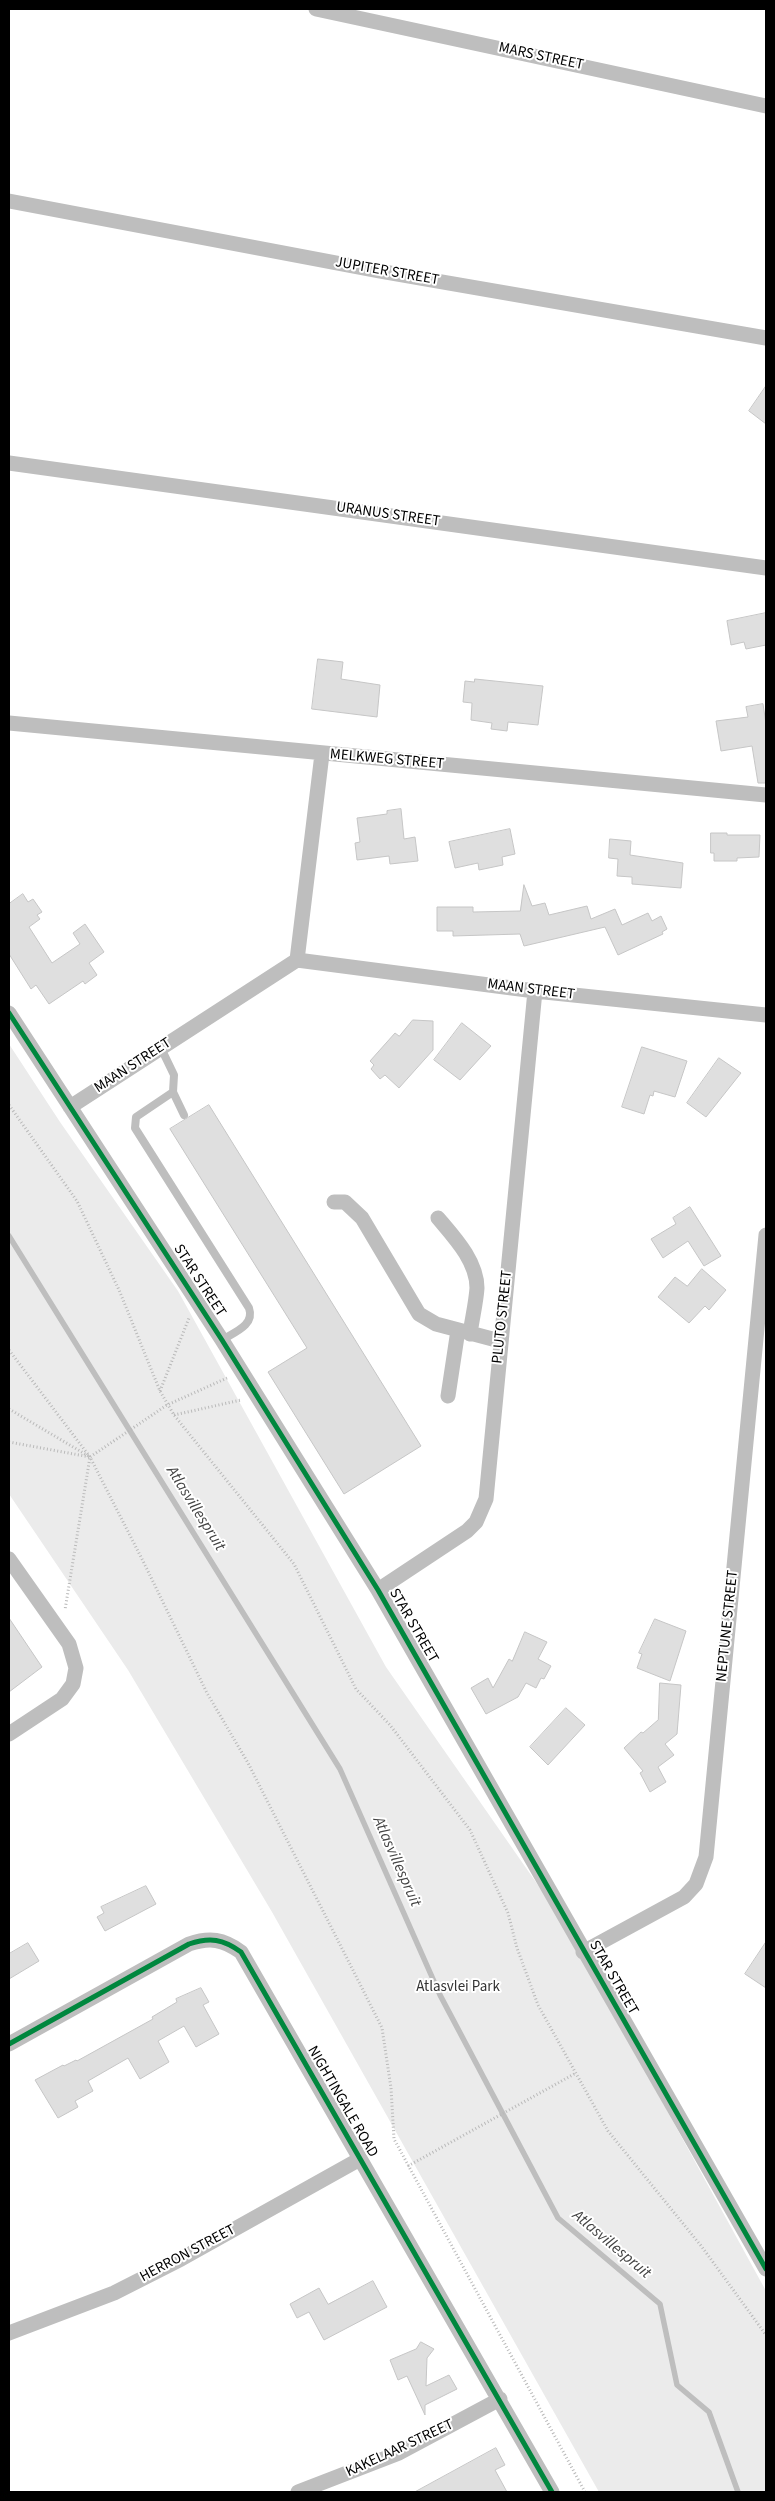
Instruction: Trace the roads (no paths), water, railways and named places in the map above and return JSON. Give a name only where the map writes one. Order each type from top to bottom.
[{"type":"street","name":"MARS STREET","points":[[316,9],[766,106]]},
{"type":"street","name":"JUPITER STREET","points":[[9,202],[379,271],[766,338]]},
{"type":"street","name":"URANUS STREET","points":[[9,463],[766,568]]},
{"type":"street","name":"MELKWEG STREET","points":[[9,723],[766,795]]},
{"type":"street","points":[[297,960],[322,754]]},
{"type":"street","name":"MAAN STREET","points":[[70,1107],[297,960],[535,991],[766,1016]]},
{"type":"street","name":"PLUTO STREET","points":[[378,1590],[458,1538],[476,1522],[486,1499],[535,991]]},
{"type":"street","name":"STAR STREET","points":[[9,1013],[222,1340],[378,1590],[583,1952],[766,2269]]},
{"type":"street","points":[[334,1202],[345,1202],[362,1218],[419,1314],[436,1324],[500,1341]]},
{"type":"street","points":[[438,1218],[462,1247],[474,1272],[477,1287],[448,1396]]},
{"type":"street","name":"NEPTUNE STREET","points":[[583,1952],[684,1897],[696,1884],[706,1857],[766,1235]]},
{"type":"street","points":[[9,1559],[61,1632],[75,1660],[73,1684],[62,1699],[9,1734]]},
{"type":"street","name":"NIGHTINGALE ROAD","points":[[9,2044],[189,1944],[206,1939],[226,1942],[241,1952],[500,2398],[552,2492]]},
{"type":"street","name":"HERRON STREET","points":[[9,2333],[114,2293],[190,2254],[360,2159]]},
{"type":"street","name":"KAKELAAR STREET","points":[[298,2492],[399,2453],[500,2398]]},
{"type":"lane","points":[[162,1048],[174,1075],[172,1092],[184,1114]]},
{"type":"lane","points":[[172,1092],[136,1117],[135,1128],[252,1315],[249,1322],[222,1340]]},
{"type":"waterway","name":"Atlasvillespruit","points":[[9,1236],[340,1769],[440,1995],[558,2218],[660,2304],[677,2385],[709,2412],[738,2492]]},
{"type":"park label","name":"Atlasvlei Park","points":[[458,1988]]}]
